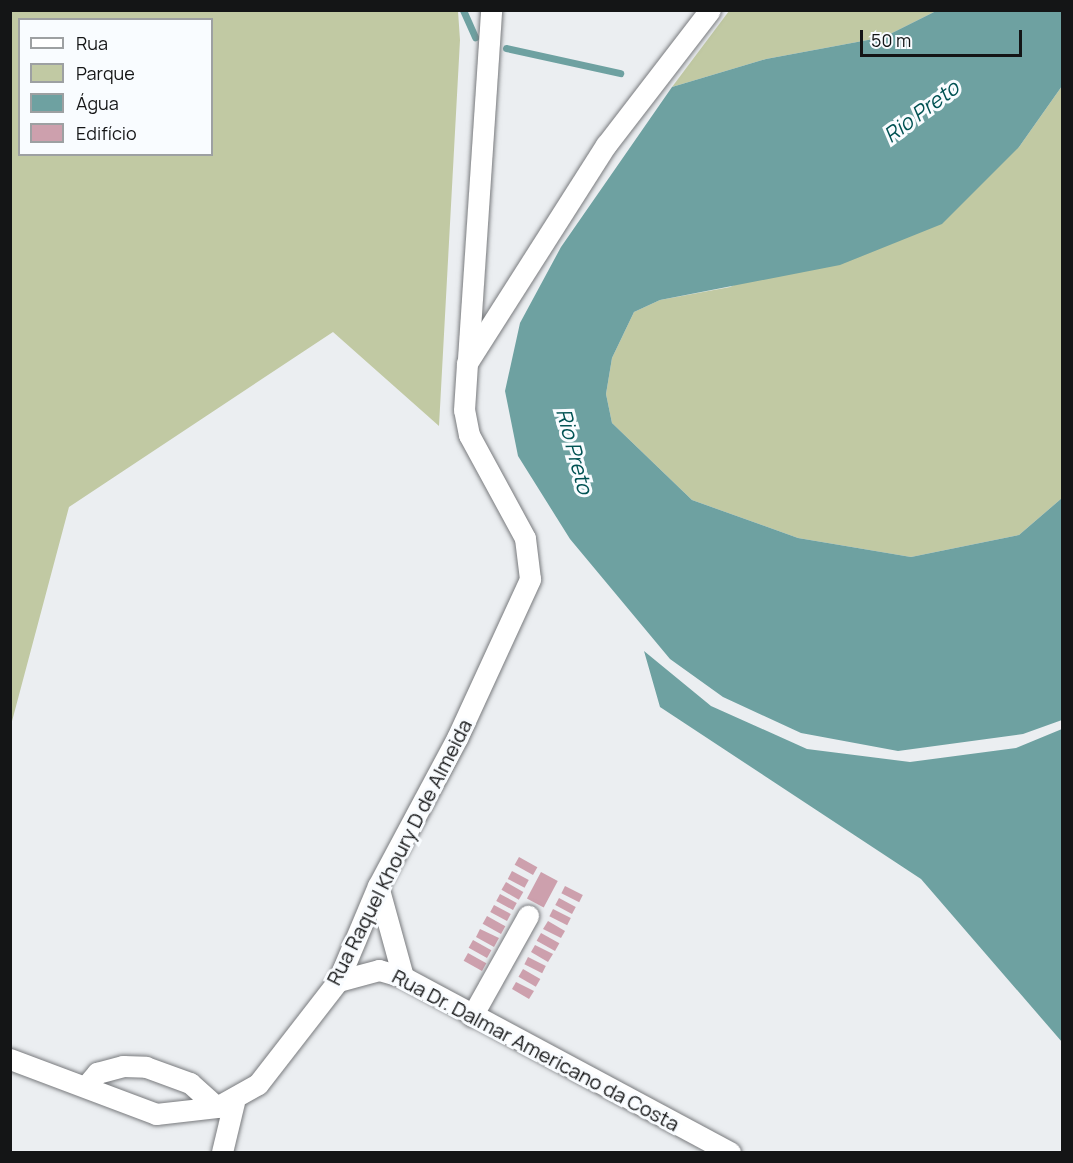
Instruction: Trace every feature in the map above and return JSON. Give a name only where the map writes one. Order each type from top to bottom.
[{"type":"street","name":"Rua Raquel Khoury D de Almeida","points":[[226,1105],[258,1084],[338,981],[378,886],[524,598],[530,579],[525,538],[469,435],[464,410],[491,10]]},
{"type":"street","points":[[467,363],[606,145],[710,10]]},
{"type":"street","points":[[378,886],[403,977]]},
{"type":"street","points":[[472,1016],[528,916]]},
{"type":"street","name":"Rua Dr. Dalmar Americano da Costa","points":[[338,981],[379,970],[403,977],[718,1149]]},
{"type":"street","points":[[10,1059],[87,1085],[156,1114],[226,1105]]},
{"type":"street","points":[[87,1085],[106,1071],[147,1067],[190,1083],[226,1105]]},
{"type":"street","points":[[224,1152],[226,1105]]},
{"type":"green space","points":[[11,10],[458,11],[460,40],[439,426],[333,332],[69,507],[11,725]]},
{"type":"green space","points":[[729,11],[936,11],[884,37],[766,59],[672,87]]},
{"type":"green space","points":[[1062,86],[1062,498],[1019,535],[911,557],[798,538],[692,500],[612,423],[606,394],[612,358],[634,312],[660,300],[730,287],[1019,147]]},
{"type":"water","name":"Rio Preto","points":[[936,11],[1062,11],[1062,86],[1019,147],[942,224],[840,265],[660,300],[634,312],[612,358],[606,394],[612,423],[692,500],[798,538],[911,557],[1019,535],[1062,498],[1062,720],[1023,734],[898,751],[801,733],[723,697],[670,659],[570,539],[518,456],[505,391],[520,323],[561,247],[672,87],[766,59],[884,37]]},
{"type":"water","points":[[644,651],[711,706],[807,749],[910,762],[1016,748],[1062,729],[1062,1042],[921,879],[660,707]]},
{"type":"building","points":[[519,857],[537,867],[533,875],[515,865]]},
{"type":"building","points":[[512,871],[529,880],[525,888],[508,879]]},
{"type":"building","points":[[541,872],[558,881],[544,907],[527,898]]},
{"type":"building","points":[[506,882],[523,892],[519,900],[502,890]]},
{"type":"building","points":[[565,886],[583,895],[579,902],[561,893]]},
{"type":"building","points":[[500,894],[517,903],[513,910],[496,901]]},
{"type":"building","points":[[559,898],[576,907],[572,914],[555,905]]},
{"type":"building","points":[[494,905],[511,914],[507,921],[490,912]]},
{"type":"building","points":[[553,909],[571,918],[567,925],[549,916]]},
{"type":"building","points":[[487,916],[505,926],[501,934],[483,924]]},
{"type":"building","points":[[548,921],[565,931],[561,938],[543,929]]},
{"type":"building","points":[[480,929],[499,938],[494,947],[476,937]]},
{"type":"building","points":[[541,933],[559,943],[555,951],[537,941]]},
{"type":"building","points":[[473,940],[491,950],[487,958],[469,948]]},
{"type":"building","points":[[535,945],[553,954],[548,962],[531,952]]},
{"type":"building","points":[[468,953],[486,963],[482,971],[464,961]]},
{"type":"building","points":[[528,957],[546,966],[542,973],[524,964]]},
{"type":"building","points":[[523,969],[540,979],[536,987],[518,977]]},
{"type":"building","points":[[516,982],[534,991],[529,999],[512,989]]},
{"type":"waterway","points":[[463,10],[475,37]]},
{"type":"waterway","points":[[506,48],[620,73]]}]
